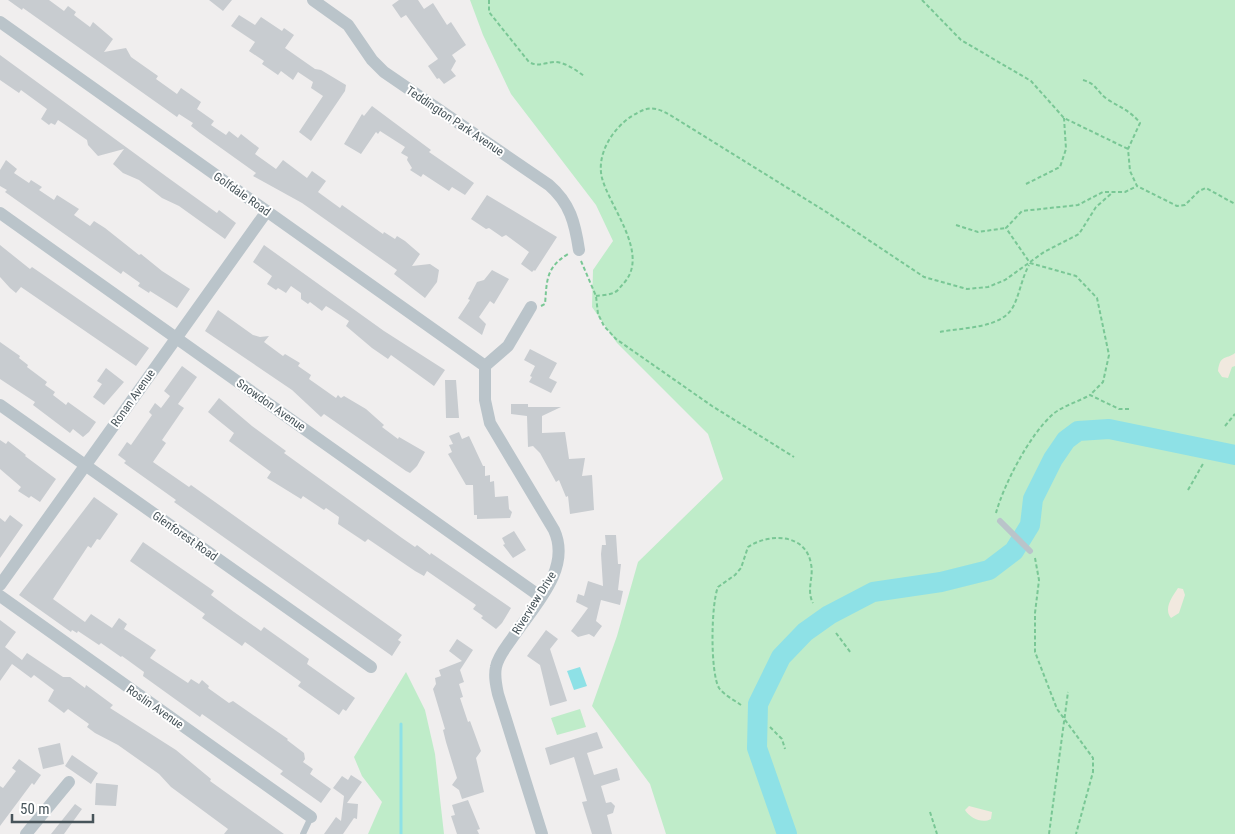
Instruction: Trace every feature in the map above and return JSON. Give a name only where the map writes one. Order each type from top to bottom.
[{"type":"street","name":"Teddington Park Avenue","points":[[313,0],[348,25],[372,60],[384,72],[549,185],[563,198],[571,216],[579,250]]},
{"type":"street","name":"Golfdale Road","points":[[0,22],[485,366]]},
{"type":"street","name":"Ronan Avenue","points":[[0,585],[267,211]]},
{"type":"street","name":"Snowdon Avenue","points":[[0,213],[541,597]]},
{"type":"street","points":[[485,366],[508,346],[531,307]]},
{"type":"street","name":"Riverview Drive","points":[[485,366],[486,400],[490,423],[554,530],[560,547],[555,572],[541,597],[502,653],[495,675],[498,694],[542,834]]},
{"type":"street","name":"Glenforest Road","points":[[0,405],[371,667]]},
{"type":"street","name":"Roslin Avenue","points":[[0,596],[311,818]]},
{"type":"street","points":[[26,834],[69,782]]},
{"type":"lane","points":[[1000,521],[1030,551]]},
{"type":"lane","points":[[303,834],[311,818]]},
{"type":"path","points":[[488,0],[489,12],[529,62],[535,65],[559,63],[575,69],[584,76]]},
{"type":"path","points":[[922,0],[961,40],[1031,81],[1064,118],[1128,149]]},
{"type":"path","points":[[1083,80],[1093,83],[1106,98],[1132,114],[1140,123],[1128,149],[1130,171],[1137,186],[1177,206],[1186,205],[1199,191],[1206,188],[1235,204]]},
{"type":"path","points":[[596,296],[615,292],[630,276],[633,255],[626,230],[602,177],[602,158],[609,139],[623,122],[642,110],[656,108],[828,213],[924,277],[967,289],[988,287],[1005,280],[1044,252],[1080,234],[1096,207],[1112,194]]},
{"type":"path","points":[[1026,184],[1060,167],[1066,149],[1064,118]]},
{"type":"path","points":[[956,224],[978,232],[1006,228],[1022,212],[1078,204],[1102,192],[1112,194],[1125,192],[1137,186]]},
{"type":"path","points":[[1000,521],[996,515],[1000,498],[1036,433],[1053,414],[1090,395],[1103,382],[1109,355],[1097,298],[1076,276],[1030,262],[1006,228]]},
{"type":"path","points":[[531,307],[544,304],[545,285],[555,266],[567,254],[579,250],[596,296],[598,314],[604,326],[616,339],[712,406],[794,457]]},
{"type":"path","points":[[940,332],[988,324],[1007,316],[1030,262]]},
{"type":"path","points":[[1090,395],[1119,409],[1129,409]]},
{"type":"path","points":[[1225,426],[1235,414]]},
{"type":"path","points":[[1188,490],[1204,462]]},
{"type":"path","points":[[741,705],[719,688],[716,673],[714,604],[718,588],[736,575],[741,568],[748,547],[764,539],[783,538],[798,543],[810,559],[812,574],[809,590],[813,602]]},
{"type":"path","points":[[1030,551],[1036,559],[1039,580],[1035,613],[1035,652],[1057,709],[1093,758],[1093,772],[1076,834]]},
{"type":"path","points":[[836,632],[851,653]]},
{"type":"path","points":[[1049,834],[1068,692]]},
{"type":"path","points":[[770,727],[782,739],[786,749]]},
{"type":"path","points":[[930,812],[937,834]]},
{"type":"green space","points":[[470,0],[1235,0],[1235,834],[666,834],[650,784],[592,706],[617,636],[638,562],[723,479],[708,434],[617,343],[592,307],[593,270],[613,241],[596,205],[511,94],[483,35]]},
{"type":"green space","points":[[406,672],[425,710],[435,754],[444,834],[368,834],[382,802],[362,776],[354,757]]},
{"type":"green space","points":[[580,709],[586,727],[557,735],[551,718]]},
{"type":"sand","points":[[1235,353],[1235,366],[1232,367],[1228,378],[1222,377],[1218,371],[1220,362]]},
{"type":"sand","points":[[1178,588],[1183,589],[1185,595],[1179,613],[1171,618],[1168,606]]},
{"type":"sand","points":[[969,806],[992,812],[991,819],[984,821],[973,818],[965,810]]},
{"type":"water","points":[[580,667],[587,686],[574,690],[567,671]]},
{"type":"building","points":[[8,0],[49,0],[64,11],[68,6],[76,12],[74,15],[90,27],[93,22],[113,39],[104,52],[126,48],[131,57],[158,76],[156,79],[177,94],[181,88],[201,102],[197,109],[214,121],[211,125],[226,135],[229,131],[238,138],[241,134],[259,148],[255,154],[276,169],[283,160],[307,178],[312,171],[326,181],[318,192],[340,208],[342,205],[383,234],[384,232],[395,239],[397,236],[405,241],[420,254],[412,266],[430,264],[439,270],[437,282],[425,298],[394,274],[397,270],[302,203],[253,176],[256,173],[191,126],[193,123],[179,114],[177,117],[23,8],[22,10]]},
{"type":"building","points":[[209,0],[232,0],[223,11]]},
{"type":"building","points":[[399,0],[418,0],[424,9],[433,3],[447,25],[451,22],[466,45],[452,55],[456,61],[451,70],[456,76],[444,84],[439,78],[437,79],[428,66],[438,59],[406,15],[401,18],[392,5]]},
{"type":"building","points":[[239,15],[255,25],[261,17],[282,31],[284,28],[294,35],[285,48],[315,69],[321,70],[346,85],[345,91],[311,141],[299,132],[323,96],[311,88],[313,82],[298,72],[293,80],[281,71],[278,75],[262,64],[264,61],[249,51],[255,42],[231,26]]},
{"type":"building","points":[[0,55],[217,213],[219,210],[236,223],[225,239],[179,206],[162,198],[139,180],[123,173],[113,164],[124,149],[98,156],[88,145],[87,140],[58,120],[55,125],[51,123],[49,125],[41,119],[47,109],[21,90],[19,93],[0,80]]},
{"type":"building","points":[[372,106],[431,150],[429,152],[474,183],[465,195],[452,187],[449,191],[423,174],[421,177],[410,170],[412,168],[407,160],[408,157],[401,153],[405,147],[380,131],[378,134],[376,132],[361,154],[344,144],[362,114],[364,116]]},
{"type":"building","points":[[6,160],[17,169],[14,173],[29,183],[31,180],[42,187],[39,190],[54,200],[57,195],[79,209],[74,215],[90,226],[94,221],[105,228],[139,255],[141,254],[162,271],[190,289],[177,308],[150,291],[149,293],[138,286],[140,283],[123,271],[121,274],[5,192],[7,190],[0,186],[0,170]]},
{"type":"building","points":[[487,195],[557,237],[535,271],[532,272],[521,264],[529,252],[506,235],[502,237],[471,219]]},
{"type":"building","points":[[0,245],[30,269],[32,267],[149,348],[136,366],[21,287],[16,293],[10,288],[0,277]]},
{"type":"building","points":[[264,245],[384,331],[445,370],[434,386],[391,355],[388,359],[372,348],[346,326],[349,321],[331,309],[326,306],[322,311],[310,302],[308,304],[301,299],[301,293],[291,286],[286,293],[278,288],[276,290],[267,284],[272,276],[253,262]]},
{"type":"building","points":[[492,270],[509,279],[494,304],[490,301],[479,317],[486,324],[482,335],[458,318],[470,300],[468,299],[477,282],[484,280]]},
{"type":"building","points":[[218,310],[253,335],[260,337],[269,336],[264,342],[283,356],[285,354],[300,363],[298,366],[311,375],[309,379],[336,398],[338,395],[341,398],[344,396],[366,409],[384,425],[382,427],[398,439],[399,437],[425,452],[417,466],[410,473],[406,471],[324,414],[321,417],[292,390],[205,331]]},
{"type":"building","points":[[0,342],[20,356],[19,358],[28,365],[27,367],[47,382],[45,385],[55,392],[53,395],[66,405],[68,402],[96,422],[89,432],[83,437],[73,429],[70,433],[33,405],[35,402],[0,379]]},
{"type":"building","points":[[530,349],[557,363],[549,378],[557,382],[551,393],[529,382],[535,366],[524,360]]},
{"type":"building","points":[[182,366],[197,377],[178,404],[184,408],[162,440],[166,443],[153,462],[189,487],[191,485],[402,635],[398,640],[401,642],[392,656],[174,502],[176,500],[124,463],[126,461],[118,455],[127,442],[131,445],[152,415],[149,412],[155,403],[161,408],[170,396],[164,391]]},
{"type":"building","points":[[106,368],[124,382],[104,405],[93,397],[102,384],[97,381]]},
{"type":"building","points":[[445,380],[456,380],[459,418],[446,418]]},
{"type":"building","points":[[219,398],[286,451],[284,453],[402,538],[415,547],[417,545],[430,555],[431,553],[511,608],[502,623],[496,629],[481,618],[483,616],[473,609],[476,605],[427,571],[424,576],[368,539],[365,542],[338,524],[339,517],[326,508],[324,510],[303,496],[301,499],[267,478],[271,472],[229,441],[234,433],[208,412]]},
{"type":"building","points":[[511,404],[528,404],[528,407],[561,407],[542,416],[542,433],[565,432],[569,459],[585,458],[582,476],[592,475],[594,510],[570,514],[568,496],[566,497],[559,480],[556,482],[540,453],[533,446],[528,447],[527,416],[511,414]]},
{"type":"building","points":[[459,432],[462,439],[469,436],[483,466],[485,466],[485,476],[490,475],[490,482],[494,481],[495,497],[508,496],[509,509],[512,512],[510,518],[477,519],[477,515],[474,515],[473,485],[466,485],[448,454],[452,452],[449,445],[453,444],[449,436]]},
{"type":"building","points":[[0,440],[6,444],[8,441],[56,479],[40,502],[18,491],[21,487],[0,469]]},
{"type":"building","points":[[94,497],[118,514],[100,540],[97,539],[91,548],[88,546],[53,599],[85,622],[91,614],[112,628],[119,618],[127,624],[124,629],[156,650],[150,658],[188,683],[191,679],[199,684],[202,680],[209,686],[208,688],[229,703],[233,701],[288,739],[304,753],[305,759],[303,762],[313,769],[310,774],[331,789],[321,803],[280,774],[283,771],[202,714],[200,717],[143,676],[144,672],[122,656],[101,643],[99,645],[78,631],[77,633],[72,630],[71,632],[19,595]]},
{"type":"building","points":[[10,515],[23,525],[0,558],[0,518],[5,522]]},
{"type":"building","points":[[514,531],[526,550],[513,558],[503,545],[505,544],[502,538]]},
{"type":"building","points":[[605,535],[616,535],[618,564],[621,564],[618,590],[623,591],[620,605],[601,600],[596,621],[602,626],[594,637],[589,634],[578,637],[571,631],[588,608],[576,602],[578,594],[584,596],[588,581],[603,586],[601,554],[602,545],[606,545]]},
{"type":"building","points":[[143,542],[214,591],[211,595],[234,612],[261,631],[264,627],[309,659],[307,664],[355,698],[346,711],[343,709],[339,715],[298,686],[301,682],[245,642],[242,646],[202,618],[205,614],[130,561]]},
{"type":"building","points":[[0,620],[16,632],[5,647],[22,660],[27,653],[63,677],[70,677],[85,688],[86,685],[113,705],[110,708],[176,750],[211,779],[210,781],[284,834],[224,834],[228,829],[171,787],[159,774],[118,745],[95,733],[87,727],[89,724],[68,709],[64,713],[48,701],[54,690],[34,675],[31,678],[12,664],[0,681]]},
{"type":"building","points":[[546,630],[558,639],[550,649],[567,701],[550,706],[540,665],[527,656]]},
{"type":"building","points":[[457,639],[473,650],[460,670],[464,682],[459,684],[463,697],[460,698],[481,751],[476,758],[484,792],[462,799],[459,790],[452,785],[457,778],[433,689],[436,684],[435,678],[441,676],[439,670],[462,661],[449,651]]},
{"type":"building","points":[[597,732],[603,748],[587,753],[594,775],[617,768],[620,780],[601,786],[606,803],[611,802],[615,806],[613,813],[607,815],[612,834],[592,834],[582,802],[587,801],[574,757],[550,765],[545,748]]},
{"type":"building","points":[[60,743],[64,764],[43,769],[38,748]]},
{"type":"building","points":[[72,755],[98,773],[91,784],[65,766]]},
{"type":"building","points":[[19,759],[41,775],[34,785],[32,783],[0,826],[0,786],[3,788],[16,771],[12,768]]},
{"type":"building","points":[[351,775],[362,782],[347,803],[358,804],[357,819],[354,818],[343,834],[324,834],[336,817],[341,821],[344,796],[333,788],[342,776],[348,780]]},
{"type":"building","points":[[96,783],[118,785],[116,806],[95,805]]},
{"type":"building","points":[[468,800],[480,829],[477,830],[479,834],[457,834],[451,816],[455,815],[452,805]]},
{"type":"building","points":[[75,804],[82,809],[64,834],[51,834]]},
{"type":"waterway","points":[[787,834],[757,748],[758,704],[781,657],[805,632],[829,615],[873,592],[941,582],[989,570],[1014,551],[1030,525],[1033,499],[1053,459],[1066,440],[1078,431],[1109,429],[1235,455]]},
{"type":"waterway","points":[[401,724],[401,834]]}]
